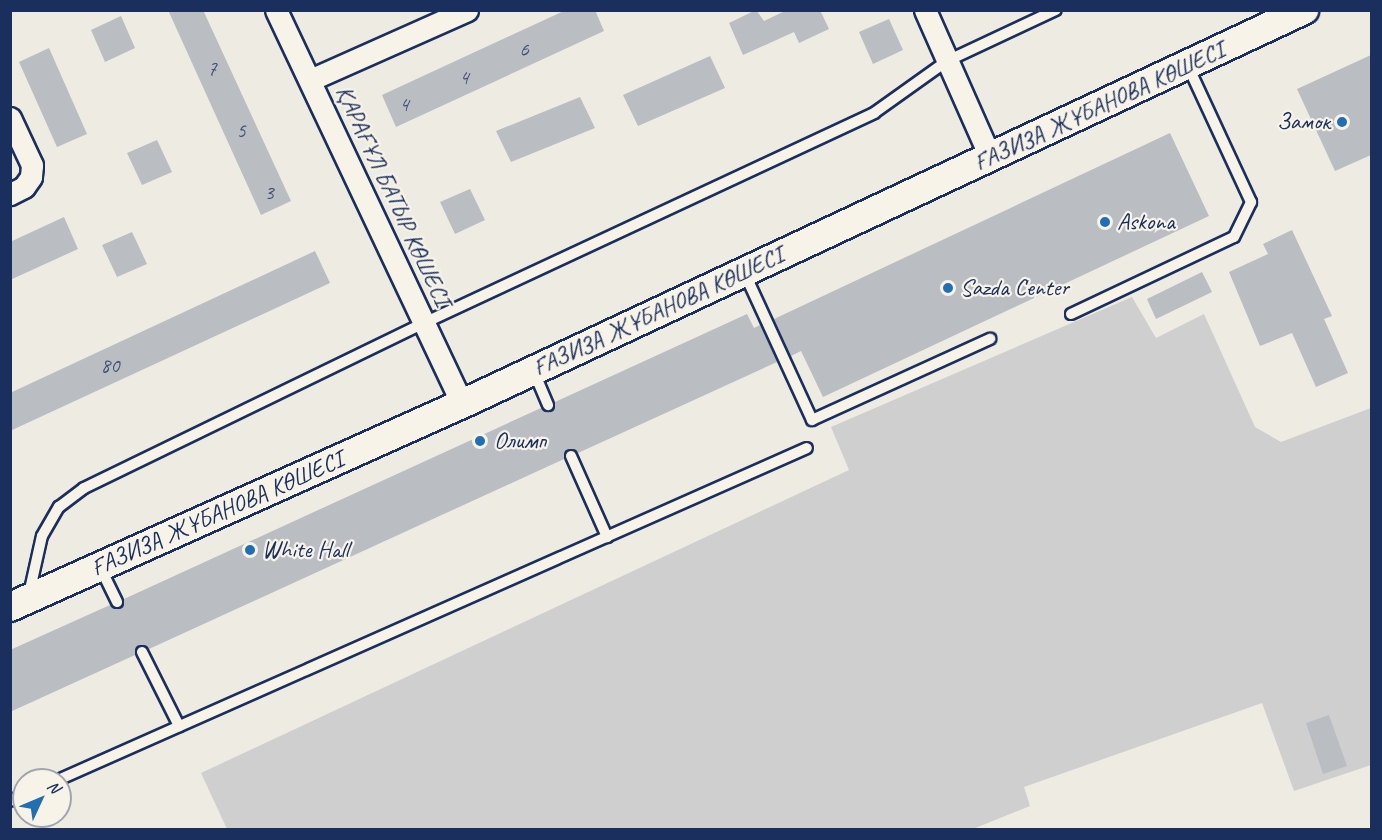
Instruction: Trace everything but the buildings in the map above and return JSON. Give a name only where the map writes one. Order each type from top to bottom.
[{"type":"street","name":"ҚАРАҒҰЛ БАТЫР КӨШЕСІ","points":[[276,10],[462,404]]},
{"type":"street","points":[[310,80],[467,10]]},
{"type":"street","points":[[925,10],[990,157]]},
{"type":"street","name":"ҒАЗИЗА ЖҰБАНОВА КӨШЕСІ","points":[[19,603],[462,404],[1304,10]]},
{"type":"street","points":[[10,118],[32,165],[31,177],[24,187],[10,194]]},
{"type":"lane","points":[[19,603],[42,536],[58,507],[84,488],[424,322],[874,113],[947,61],[1056,10]]},
{"type":"lane","points":[[1071,314],[1234,237],[1251,202],[1188,66]]},
{"type":"lane","points":[[744,272],[812,420],[990,339]]},
{"type":"lane","points":[[533,370],[549,405]]},
{"type":"lane","points":[[72,774],[807,448]]},
{"type":"lane","points":[[571,456],[607,537]]},
{"type":"lane","points":[[100,567],[117,602]]},
{"type":"lane","points":[[142,652],[179,726]]},
{"type":"shaded area","points":[[1132,297],[1156,338],[1204,314],[1255,427],[1281,442],[1371,408],[1371,765],[1294,791],[1262,703],[1024,787],[1030,806],[973,829],[227,829],[201,773],[849,470],[831,427]]},
{"type":"place","name":"Замок","points":[[1342,122]]},
{"type":"place","name":"Askona","points":[[1105,222]]},
{"type":"place","name":"Sazda Center","points":[[948,288]]},
{"type":"place","name":"Олимп","points":[[480,441]]},
{"type":"place","name":"White Hall","points":[[250,550]]}]
